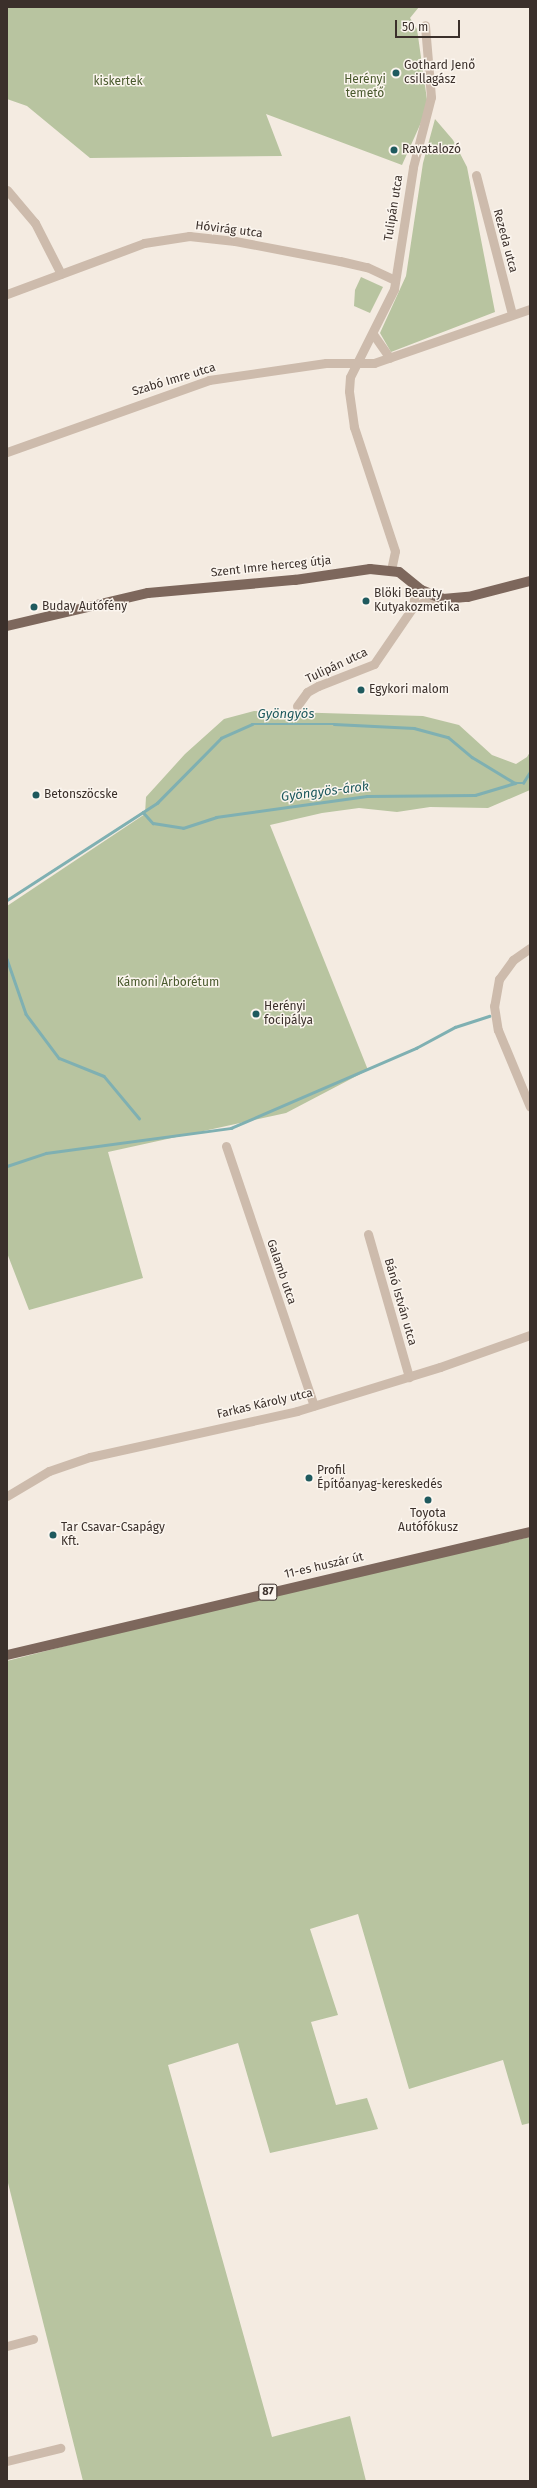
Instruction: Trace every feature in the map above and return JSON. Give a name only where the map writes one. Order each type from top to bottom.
[{"type":"main road","name":"Szent Imre herceg útja","points":[[7,626],[148,593],[295,580],[370,569],[399,572],[416,586],[434,596],[453,600],[530,581]]},
{"type":"main road","name":"11-es huszár út","points":[[7,1655],[530,1532]]},
{"type":"street","name":"Tulipán utca","points":[[390,570],[395,551],[350,409],[350,377],[373,334],[394,289],[396,280],[413,167],[431,97],[425,25]]},
{"type":"street","name":"Rezeda utca","points":[[476,174],[512,314]]},
{"type":"street","points":[[7,190],[35,223],[61,274]]},
{"type":"street","name":"Hóvirág utca","points":[[7,294],[144,243],[189,236],[230,240],[340,260],[367,267],[396,280]]},
{"type":"street","points":[[356,365],[390,358],[431,345],[512,314],[530,309]]},
{"type":"street","points":[[373,334],[390,358]]},
{"type":"street","name":"Szabó Imre utca","points":[[7,452],[209,380],[326,363],[356,365]]},
{"type":"street","name":"Tulipán utca","points":[[297,706],[307,692],[318,686],[374,664],[413,607],[416,586]]},
{"type":"street","name":"Tulipán utca","points":[[413,607],[434,596]]},
{"type":"street","points":[[530,948],[513,960],[499,979],[494,1006],[498,1030],[530,1107]]},
{"type":"street","name":"Galamb utca","points":[[226,1146],[314,1406]]},
{"type":"street","name":"Bánó István utca","points":[[368,1234],[409,1377]]},
{"type":"street","name":"Farkas Károly utca","points":[[7,1496],[49,1471],[118,1449],[314,1406],[409,1377],[530,1335]]},
{"type":"street","points":[[7,2346],[33,2339]]},
{"type":"street","points":[[7,2461],[60,2448]]},
{"type":"green space","points":[[7,7],[419,7],[410,18],[417,29],[428,107],[402,165],[266,114],[282,156],[90,158],[27,106],[7,99]]},
{"type":"green space","points":[[435,119],[453,140],[467,167],[495,312],[391,352],[380,333],[406,276],[423,163]]},
{"type":"green space","points":[[361,277],[383,287],[370,313],[354,306],[355,290]]},
{"type":"green space","name":"Kámoni Arborétum","points":[[254,711],[423,716],[459,725],[492,755],[516,764],[527,757],[530,752],[530,790],[488,808],[430,807],[397,812],[359,808],[322,813],[270,825],[368,1070],[286,1113],[108,1152],[143,1278],[29,1310],[7,1253],[7,906],[145,814],[146,797],[185,754],[224,719]]},
{"type":"green space","points":[[530,1537],[530,2123],[522,2125],[503,2060],[409,2089],[358,1914],[310,1929],[338,2015],[311,2022],[336,2105],[367,2098],[378,2129],[270,2153],[238,2043],[168,2065],[272,2437],[350,2416],[366,2481],[83,2481],[7,2179],[7,1661],[228,1604]]},
{"type":"waterway","name":"Gyöngyös","points":[[7,900],[157,803],[221,738],[252,724],[334,724],[414,728],[448,737],[472,757],[515,783],[523,783],[530,772]]},
{"type":"waterway","name":"Gyöngyös-árok","points":[[143,812],[153,823],[183,828],[216,817],[367,796],[475,795],[515,783]]},
{"type":"waterway","points":[[7,959],[26,1014],[59,1058],[104,1076],[139,1118]]},
{"type":"waterway","points":[[7,1166],[46,1153],[231,1128],[416,1048],[455,1027],[489,1016]]},
{"type":"place","name":"Gothard Jenő csillagász","points":[[396,73]]},
{"type":"place","name":"Ravatalozó","points":[[394,150]]},
{"type":"place","name":"Blöki Beauty Kutyakozmetika","points":[[366,601]]},
{"type":"place","name":"Buday Autófény","points":[[34,607]]},
{"type":"place","name":"Egykori malom","points":[[361,690]]},
{"type":"place","name":"Betonszöcske","points":[[36,795]]},
{"type":"place","name":"Herényi focipálya","points":[[256,1014]]},
{"type":"place","name":"Profil Építőanyag-kereskedés","points":[[309,1478]]},
{"type":"place","name":"Toyota Autófókusz","points":[[428,1500]]},
{"type":"place","name":"Tar Csavar-Csapágy Kft.","points":[[53,1535]]},
{"type":"park label","name":"kiskertek","points":[[118,82]]},
{"type":"park label","name":"Herényi temető","points":[[365,87]]}]
